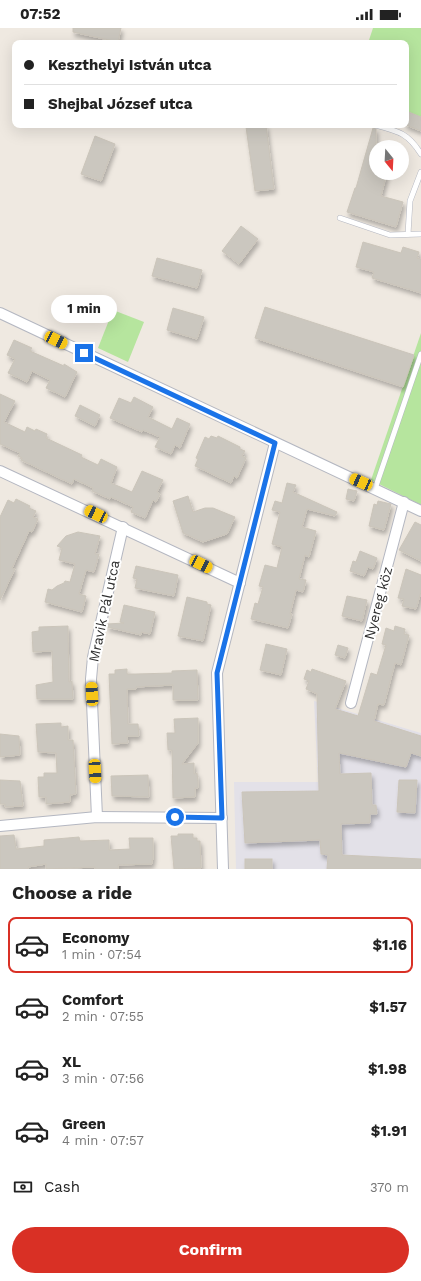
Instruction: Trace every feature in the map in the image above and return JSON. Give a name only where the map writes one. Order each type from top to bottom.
[{"type":"street","points":[[0,313],[421,511]]},
{"type":"street","points":[[223,869],[217,673],[275,443]]},
{"type":"street","points":[[0,471],[123,527],[240,583]]},
{"type":"street","name":"Nyereg köz","points":[[351,703],[404,502]]},
{"type":"street","name":"Mravik Pál utca","points":[[97,817],[91,679],[93,657],[123,527]]},
{"type":"street","points":[[0,826],[97,817],[222,818]]},
{"type":"lane","points":[[386,128],[401,132],[415,145],[421,154]]},
{"type":"lane","points":[[408,234],[410,201],[421,172]]},
{"type":"lane","points":[[340,218],[390,235],[421,234]]},
{"type":"lane","points":[[375,489],[421,354]]},
{"type":"shaded area","points":[[314,701],[421,733],[421,869],[236,869],[234,782],[318,782]]},
{"type":"green space","points":[[373,28],[421,28],[421,117],[409,112],[409,40],[369,40]]},
{"type":"green space","points":[[113,310],[144,322],[128,362],[98,348]]},
{"type":"green space","points":[[421,333],[421,505],[371,480]]},
{"type":"building","points":[[73,28],[121,28],[118,40],[109,40],[73,32]]},
{"type":"building","points":[[409,112],[421,117],[421,131],[409,126]]},
{"type":"building","points":[[246,128],[266,128],[274,189],[255,191]]},
{"type":"building","points":[[373,128],[376,129],[376,140],[370,140]]},
{"type":"building","points":[[95,136],[115,144],[101,181],[81,174]]},
{"type":"building","points":[[369,142],[369,180],[385,180],[381,196],[403,202],[396,227],[347,212],[356,188]]},
{"type":"building","points":[[241,226],[258,239],[239,264],[222,251]]},
{"type":"building","points":[[363,242],[401,253],[403,247],[419,252],[417,258],[421,259],[421,293],[372,278],[374,272],[356,267]]},
{"type":"building","points":[[157,258],[202,270],[197,288],[152,276]]},
{"type":"building","points":[[265,307],[414,355],[403,387],[255,338]]},
{"type":"building","points":[[173,308],[204,317],[197,339],[167,330]]},
{"type":"building","points":[[14,340],[32,348],[30,351],[64,366],[64,364],[77,372],[65,397],[46,388],[50,380],[32,371],[27,382],[8,373],[15,359],[7,355]]},
{"type":"building","points":[[0,394],[15,401],[4,422],[25,432],[27,427],[35,431],[36,429],[47,434],[46,438],[82,455],[81,457],[98,465],[101,459],[117,467],[111,483],[132,492],[142,471],[163,480],[157,492],[160,494],[156,502],[153,500],[145,518],[131,512],[133,507],[111,497],[110,499],[92,491],[93,488],[74,479],[72,484],[21,460],[22,458],[18,456],[20,453],[0,444]]},
{"type":"building","points":[[134,397],[153,407],[148,417],[172,429],[177,418],[190,424],[180,448],[175,445],[171,454],[155,447],[160,437],[143,430],[142,432],[110,418],[119,398],[131,403]]},
{"type":"building","points":[[80,405],[100,415],[95,426],[75,416]]},
{"type":"building","points":[[211,436],[217,438],[218,436],[245,451],[242,456],[246,458],[237,478],[234,476],[231,483],[195,466],[198,459],[196,458],[205,437],[209,439]]},
{"type":"building","points":[[287,483],[296,485],[293,492],[337,512],[335,516],[307,509],[302,527],[316,531],[309,557],[305,555],[299,579],[306,580],[303,592],[296,590],[288,628],[251,619],[255,603],[258,604],[263,587],[259,586],[265,565],[277,568],[282,547],[272,544],[280,512],[272,510],[275,501],[282,503]]},
{"type":"building","points":[[348,489],[357,491],[354,501],[346,499]]},
{"type":"building","points":[[188,496],[193,512],[205,508],[213,508],[235,517],[227,534],[203,542],[183,533],[173,501]]},
{"type":"building","points":[[16,499],[30,506],[29,508],[36,511],[33,517],[38,519],[32,532],[29,531],[12,568],[15,569],[0,600],[0,517],[8,500],[14,503]]},
{"type":"building","points":[[378,501],[391,504],[384,530],[369,526],[374,504],[377,505]]},
{"type":"building","points":[[415,522],[421,525],[421,561],[399,550]]},
{"type":"building","points":[[78,532],[100,536],[95,554],[99,554],[94,572],[86,570],[79,594],[86,596],[82,612],[45,602],[48,589],[52,590],[65,581],[70,582],[75,564],[59,560],[62,548],[57,546],[66,536]]},
{"type":"building","points":[[360,551],[377,558],[373,569],[368,567],[364,576],[350,571],[353,561],[356,562]]},
{"type":"building","points":[[136,566],[178,575],[174,596],[135,588],[137,579],[133,578]]},
{"type":"building","points":[[406,569],[421,575],[421,592],[416,609],[402,606],[404,599],[398,598]]},
{"type":"building","points":[[347,596],[367,600],[362,621],[342,616]]},
{"type":"building","points":[[187,597],[207,602],[207,604],[211,605],[203,641],[178,636]]},
{"type":"building","points":[[124,605],[155,612],[150,634],[141,632],[141,635],[107,627],[107,624],[124,623],[120,622]]},
{"type":"building","points":[[68,626],[69,682],[72,681],[73,699],[37,699],[36,685],[53,682],[52,651],[33,652],[32,632],[39,631],[39,627]]},
{"type":"building","points":[[395,626],[405,629],[404,634],[409,635],[401,665],[395,663],[384,705],[378,704],[374,721],[421,736],[421,756],[411,753],[406,767],[339,753],[340,774],[371,773],[372,805],[376,805],[377,814],[370,814],[370,823],[341,824],[342,855],[421,859],[421,869],[327,869],[328,855],[321,854],[320,840],[245,843],[242,792],[319,791],[317,694],[306,689],[309,681],[304,679],[307,670],[311,672],[312,669],[346,681],[335,709],[358,716],[371,673],[377,675],[386,645],[382,644],[386,628],[394,631]]},
{"type":"building","points":[[266,644],[287,649],[281,675],[260,670]]},
{"type":"building","points":[[338,645],[348,648],[345,658],[335,655]]},
{"type":"building","points":[[127,669],[127,674],[172,673],[172,671],[197,670],[198,700],[173,700],[173,685],[136,687],[136,689],[127,689],[128,724],[138,724],[139,736],[127,736],[128,743],[112,744],[109,674],[115,674],[115,670]]},
{"type":"building","points":[[198,718],[198,743],[182,764],[194,763],[194,774],[197,773],[198,788],[195,788],[195,797],[173,798],[172,750],[168,750],[167,733],[175,733],[174,719]]},
{"type":"building","points":[[61,723],[61,727],[68,726],[68,740],[73,740],[76,794],[70,795],[70,802],[46,804],[46,797],[39,797],[38,777],[44,777],[44,773],[57,773],[56,753],[38,752],[36,724]]},
{"type":"building","points":[[0,734],[19,736],[20,755],[0,757]]},
{"type":"building","points":[[148,775],[149,797],[112,796],[111,776]]},
{"type":"building","points":[[0,780],[20,781],[23,806],[5,807],[5,804],[0,804]]},
{"type":"building","points":[[399,780],[417,780],[415,813],[397,812]]},
{"type":"building","points":[[178,834],[193,834],[193,838],[197,838],[197,841],[200,841],[201,868],[174,869],[171,836],[178,836]]},
{"type":"building","points":[[14,835],[16,849],[44,846],[44,840],[79,837],[80,841],[109,840],[109,850],[130,849],[129,838],[153,838],[153,860],[152,864],[118,865],[118,869],[95,869],[95,867],[46,869],[46,864],[28,867],[28,869],[0,869],[0,836]]},
{"type":"building","points":[[245,859],[272,859],[272,869],[245,869]]},
{"type":"route","points":[[84,353],[275,443],[217,673],[222,818],[175,817]]}]
